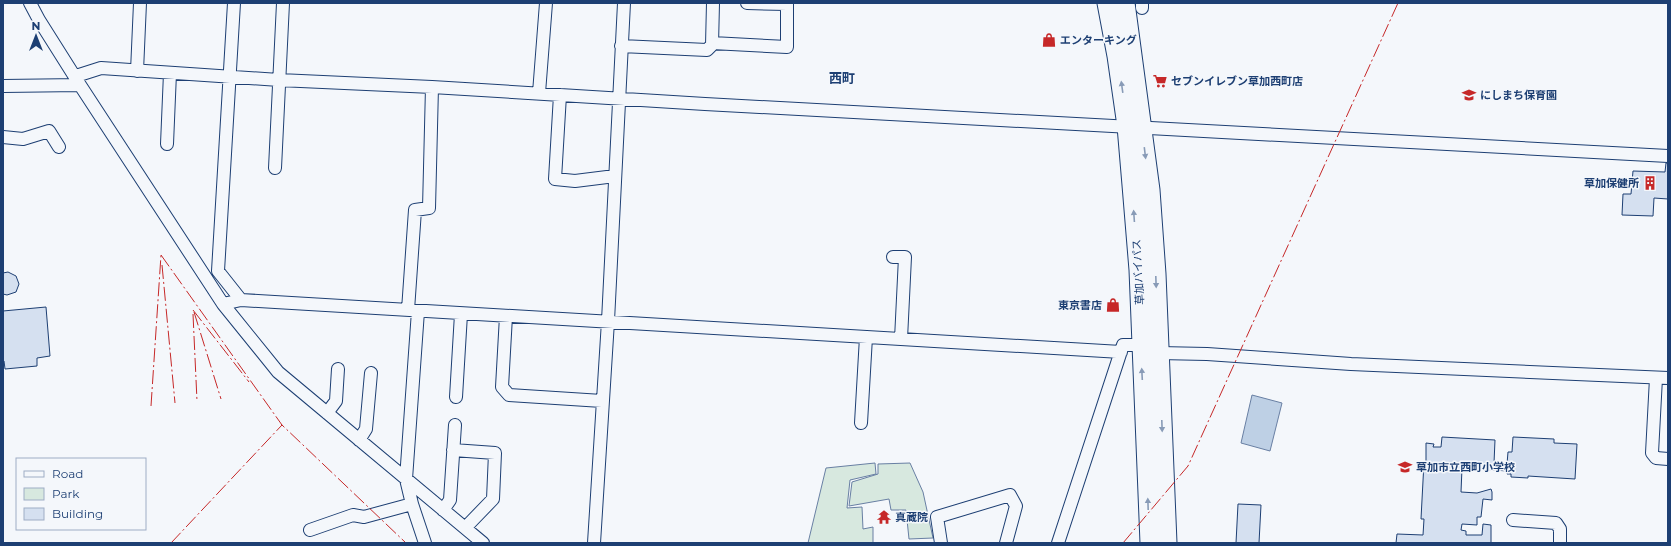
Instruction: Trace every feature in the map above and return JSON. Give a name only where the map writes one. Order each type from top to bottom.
[{"type":"highway","name":"草加バイパス","points":[[1107,3],[1117,56],[1150,190],[1156,274],[1166,543]]},
{"type":"highway","name":"草加バイパス","points":[[1136,5],[1135,126],[1138,270],[1150,543]]},
{"type":"street","points":[[30,3],[39,20],[78,81],[223,304],[278,372],[483,543]]},
{"type":"street","points":[[137,71],[140,3]]},
{"type":"street","points":[[234,3],[218,271],[241,300]]},
{"type":"street","points":[[275,168],[283,3]]},
{"type":"street","points":[[539,93],[546,3]]},
{"type":"street","points":[[597,543],[594,543],[608,321],[624,3]]},
{"type":"street","points":[[621,46],[707,50],[712,46],[713,3]]},
{"type":"street","points":[[712,43],[787,47],[787,4],[747,3]]},
{"type":"street","points":[[3,86],[78,81],[102,68],[279,80],[432,87],[620,99],[1668,156]]},
{"type":"street","points":[[167,144],[170,73]]},
{"type":"street","points":[[425,543],[412,504],[406,479],[413,311],[415,210],[429,208],[432,87]]},
{"type":"street","points":[[560,95],[555,180],[575,181],[615,176]]},
{"type":"street","points":[[3,137],[23,139],[49,131],[59,147]]},
{"type":"street","points":[[893,257],[905,257],[901,339]]},
{"type":"street","points":[[223,304],[241,300],[1121,352]]},
{"type":"street","points":[[456,397],[461,314]]},
{"type":"street","points":[[506,316],[502,388],[509,395],[602,401]]},
{"type":"street","points":[[861,423],[866,337]]},
{"type":"street","points":[[1058,543],[1123,345],[1141,345]]},
{"type":"street","points":[[1159,354],[1207,354],[1351,364],[1662,378],[1652,453],[1656,458],[1668,458]]},
{"type":"street","points":[[327,413],[336,401],[338,369]]},
{"type":"street","points":[[359,440],[366,429],[371,373]]},
{"type":"street","points":[[443,510],[450,500],[455,425]]},
{"type":"street","points":[[453,450],[495,453],[493,499],[465,528]]},
{"type":"street","points":[[941,543],[936,517],[1010,495],[1016,506],[1006,543]]},
{"type":"street","points":[[310,530],[353,515],[364,516],[412,504]]},
{"type":"street","points":[[1513,520],[1556,523],[1560,529],[1560,543]]},
{"type":"green space","points":[[875,463],[876,474],[850,480],[847,508],[862,507],[863,529],[873,527],[873,543],[808,543],[826,468]]},
{"type":"green space","points":[[910,463],[923,492],[933,538],[909,539],[906,510],[891,510],[889,499],[849,506],[852,482],[878,474],[878,464]]},
{"type":"water","points":[[1252,395],[1282,403],[1270,451],[1241,443]]},
{"type":"building","name":"草加保健所","points":[[1666,163],[1668,163],[1668,199],[1654,198],[1653,216],[1622,215],[1623,194],[1631,194],[1633,171],[1665,172]]},
{"type":"building","points":[[8,272],[16,276],[19,284],[16,292],[7,295],[3,294],[3,273]]},
{"type":"building","points":[[46,307],[50,356],[37,358],[37,366],[5,369],[3,361],[3,311]]},
{"type":"building","points":[[1442,437],[1495,440],[1494,463],[1507,464],[1508,452],[1512,452],[1513,437],[1554,439],[1554,443],[1577,444],[1575,479],[1528,476],[1528,478],[1511,477],[1511,474],[1507,474],[1508,471],[1462,468],[1461,492],[1477,493],[1491,489],[1492,500],[1483,499],[1481,517],[1477,517],[1477,525],[1462,524],[1461,530],[1466,531],[1466,535],[1482,535],[1483,524],[1491,525],[1491,543],[1396,543],[1397,534],[1423,535],[1424,519],[1421,519],[1424,462],[1426,462],[1426,443],[1434,444],[1433,447],[1441,447]]},
{"type":"building","points":[[1238,504],[1261,505],[1259,543],[1236,543]]},
{"type":"power","points":[[1123,543],[1188,466],[1398,3]]},
{"type":"power","points":[[161,255],[282,425],[406,543]]},
{"type":"power","points":[[151,406],[161,255]]},
{"type":"power","points":[[162,265],[175,403]]},
{"type":"power","points":[[193,310],[249,382]]},
{"type":"power","points":[[194,312],[221,399]]},
{"type":"power","points":[[193,314],[197,401]]},
{"type":"power","points":[[171,543],[282,425],[281,424]]},
{"type":"place","name":"エンターキング","points":[[1049,40]]},
{"type":"place","name":"セブンイレブン草加西町店","points":[[1160,81]]},
{"type":"place","name":"にしまち保育園","points":[[1469,95]]},
{"type":"place","name":"草加保健所","points":[[1650,183]]},
{"type":"place","name":"東京書店","points":[[1113,305]]},
{"type":"place","name":"草加市立西町小学校","points":[[1405,467]]},
{"type":"place","name":"真蔵院","points":[[884,517]]},
{"type":"district","name":"西町","points":[[842,78]]}]
